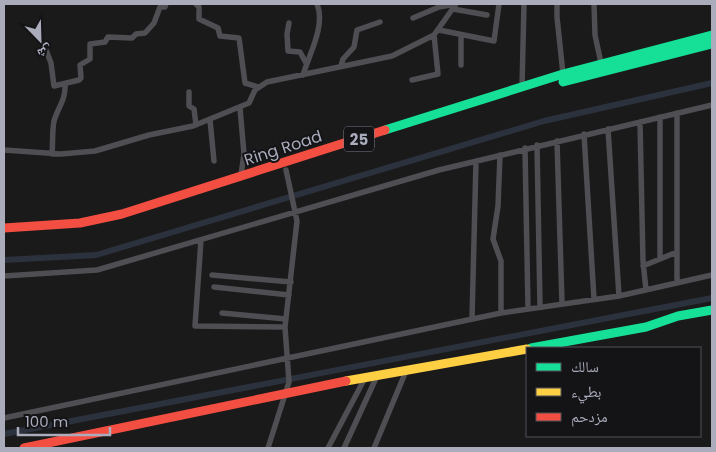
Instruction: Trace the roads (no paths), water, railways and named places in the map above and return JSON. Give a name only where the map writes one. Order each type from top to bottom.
[{"type":"main road","name":"Ring Road","points":[[4,228],[101,219],[241,178],[563,74],[712,35]]},
{"type":"main road","name":"Ring Road","points":[[4,235],[100,226],[286,170],[570,80],[712,44]]},
{"type":"main road","points":[[540,347],[646,327],[678,316],[712,310]]},
{"type":"main road","points":[[24,448],[287,392],[526,350]]},
{"type":"street","points":[[46,50],[53,68],[54,86],[81,79],[80,65],[90,59],[90,44],[104,42],[108,37],[132,38],[136,34],[145,33],[154,22],[160,7],[165,7],[166,4]]},
{"type":"street","points":[[196,4],[199,7],[199,18],[218,28],[219,36],[239,38],[245,83],[258,87]]},
{"type":"street","points":[[303,75],[320,17],[317,4]]},
{"type":"street","points":[[436,32],[494,40],[499,4]]},
{"type":"street","points":[[522,87],[524,4]]},
{"type":"street","points":[[557,4],[556,18],[563,74]]},
{"type":"street","points":[[594,4],[595,35],[602,63]]},
{"type":"street","points":[[413,18],[439,6],[455,6],[487,15]]},
{"type":"street","points":[[4,150],[52,154],[95,151],[149,135],[196,125],[249,103],[258,87],[267,82],[386,58],[436,32],[455,6]]},
{"type":"street","points":[[341,66],[343,59],[354,46],[357,30],[380,22]]},
{"type":"street","points":[[289,23],[286,34],[288,51],[300,52],[306,63]]},
{"type":"street","points":[[412,80],[438,74],[436,32]]},
{"type":"street","points":[[461,65],[462,35]]},
{"type":"street","points":[[52,154],[54,121],[57,111],[63,103],[65,84]]},
{"type":"street","points":[[188,92],[189,106],[194,109],[196,125]]},
{"type":"street","points":[[4,276],[89,271],[476,161],[712,105]]},
{"type":"street","points":[[240,108],[244,154],[241,178]]},
{"type":"street","points":[[677,113],[677,283]]},
{"type":"street","points":[[660,117],[660,259]]},
{"type":"street","points":[[210,120],[214,161]]},
{"type":"street","points":[[640,122],[643,266],[646,290]]},
{"type":"street","points":[[608,129],[619,296]]},
{"type":"street","points":[[584,134],[594,299]]},
{"type":"street","points":[[557,141],[562,304]]},
{"type":"street","points":[[537,146],[540,306]]},
{"type":"street","points":[[526,148],[528,308]]},
{"type":"street","points":[[500,155],[498,206],[493,239],[501,261],[501,313]]},
{"type":"street","points":[[472,319],[476,161]]},
{"type":"street","points":[[268,448],[289,382],[285,328],[290,295],[296,211],[286,170]]},
{"type":"street","points":[[201,240],[195,326],[202,328],[285,328]]},
{"type":"street","points":[[643,266],[677,252]]},
{"type":"street","points":[[212,275],[291,282]]},
{"type":"street","points":[[4,418],[287,356],[528,308],[619,296],[712,275]]},
{"type":"street","points":[[214,287],[290,295]]},
{"type":"street","points":[[222,313],[286,319]]},
{"type":"street","points":[[374,448],[406,371]]},
{"type":"street","points":[[344,448],[377,376]]},
{"type":"street","points":[[328,448],[365,378]]},
{"type":"waterway","points":[[4,260],[96,255],[544,121],[712,83]]},
{"type":"waterway","points":[[4,434],[712,298]]}]
